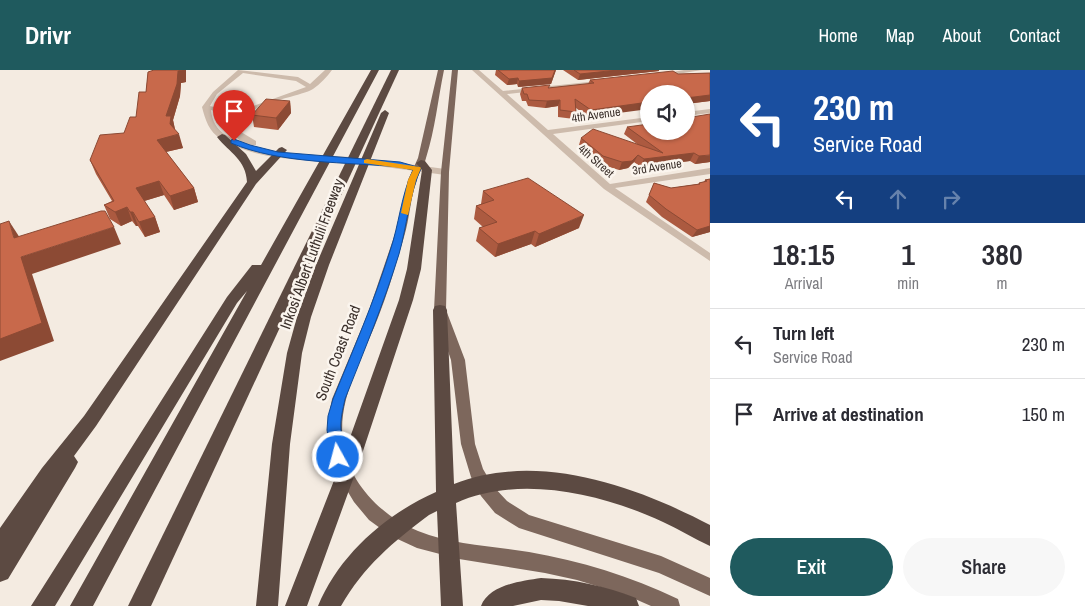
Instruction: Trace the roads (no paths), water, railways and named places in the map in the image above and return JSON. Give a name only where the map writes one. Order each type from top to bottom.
[{"type":"highway","points":[[81,606],[280,240],[375,70]]},
{"type":"highway","points":[[139,606],[395,70]]},
{"type":"highway","name":"Inkosi Albert Luthuli Freeway","points":[[268,606],[272,532],[284,414],[304,318],[341,220],[404,70]]},
{"type":"highway","points":[[222,136],[249,163],[252,171],[252,182]]},
{"type":"highway","points":[[0,546],[58,461],[90,421],[252,182],[280,152]]},
{"type":"highway","points":[[296,606],[351,460],[406,300],[414,269],[422,167]]},
{"type":"highway","points":[[42,606],[232,300],[280,240]]},
{"type":"highway","points":[[440,310],[445,484],[452,606]]},
{"type":"highway","points":[[0,571],[74,453],[90,421]]},
{"type":"highway","points":[[329,606],[342,584],[365,555],[397,524],[444,497],[488,483],[526,480],[588,485],[662,510],[710,536]]},
{"type":"highway","points":[[492,606],[512,595],[530,590],[562,590],[594,596],[628,606]]},
{"type":"main road","name":"South Coast Road","points":[[441,70],[422,167],[412,180],[400,234],[384,287],[334,416],[335,443],[338,457],[358,494],[378,517],[412,537],[450,549],[554,567],[630,588],[671,606]]},
{"type":"main road","points":[[454,71],[445,169],[440,310],[458,360],[472,461],[481,481],[501,507],[525,522],[661,565],[710,588]]},
{"type":"street","points":[[206,107],[225,112],[247,110],[311,86],[329,70]]},
{"type":"street","name":"4th Street","points":[[475,70],[607,187],[647,217],[709,255]]},
{"type":"street","points":[[654,75],[699,70]]},
{"type":"street","points":[[311,86],[298,79],[242,71],[211,96],[206,107],[208,119],[222,136],[248,147],[294,154],[445,169]]},
{"type":"street","points":[[501,93],[616,80]]},
{"type":"street","points":[[247,110],[239,117],[236,129],[238,134],[254,144],[280,152]]},
{"type":"street","points":[[695,113],[710,111]]},
{"type":"street","name":"4th Avenue","points":[[546,133],[640,120]]},
{"type":"street","name":"3rd Avenue","points":[[607,187],[710,171]]}]
